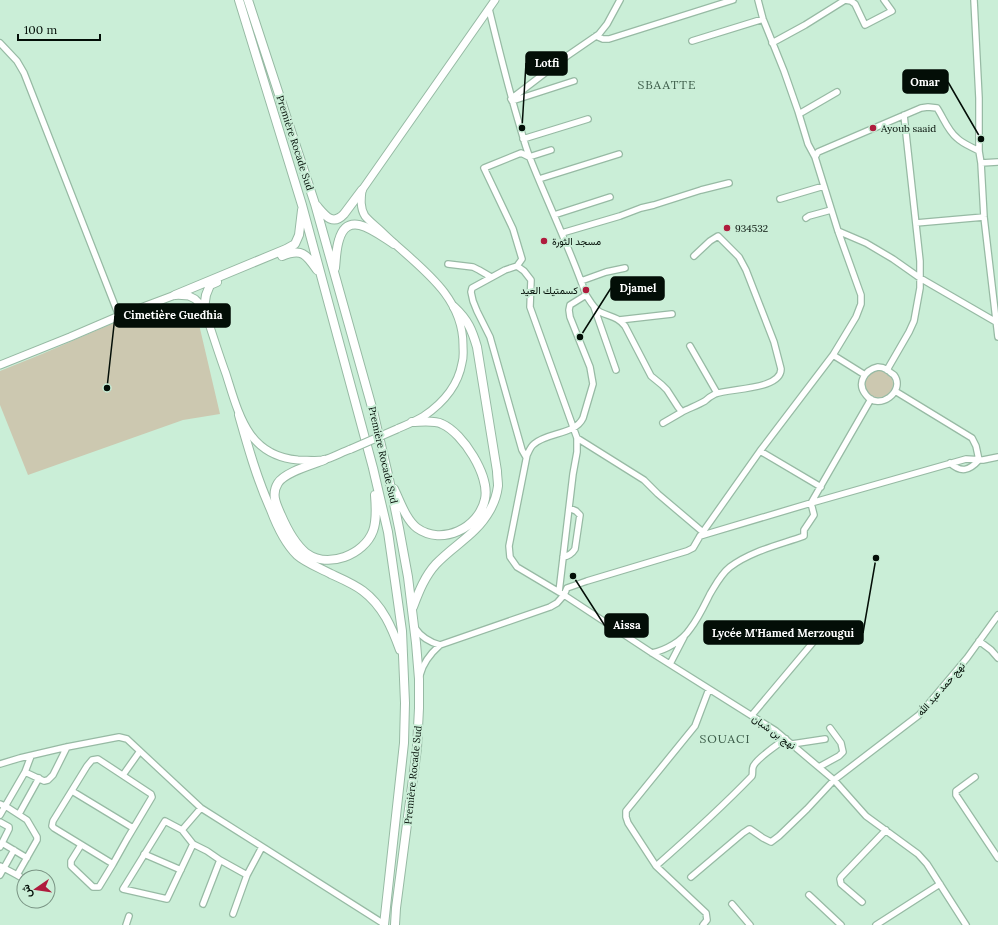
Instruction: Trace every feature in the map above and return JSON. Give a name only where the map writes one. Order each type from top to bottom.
[{"type":"highway","name":"Première Rocade Sud","points":[[238,0],[302,205],[373,468],[388,532],[402,632],[405,703],[404,743],[384,925]]},
{"type":"highway","name":"Première Rocade Sud","points":[[248,0],[315,204],[373,411],[389,479],[404,554],[412,607],[418,680],[418,748],[395,925]]},
{"type":"highway","points":[[315,204],[328,218],[337,219],[344,214],[362,190]]},
{"type":"highway","points":[[175,295],[295,244],[299,235],[302,205]]},
{"type":"highway","points":[[334,273],[339,241],[345,229],[349,226],[362,225],[394,244]]},
{"type":"highway","points":[[204,308],[206,295],[210,286],[222,279],[290,253],[299,252],[308,257],[321,276]]},
{"type":"highway","points":[[412,607],[425,578],[430,571],[477,528],[485,518],[494,503],[498,487],[497,471],[477,347],[469,324],[454,307]]},
{"type":"highway","points":[[239,415],[264,496],[282,536],[298,556],[346,581],[363,591],[373,600],[385,615],[403,658]]},
{"type":"highway","points":[[389,479],[408,518],[416,528],[430,535],[443,536],[453,534],[464,529],[482,511],[486,498],[486,487],[476,461],[467,446],[458,435],[441,423],[412,422]]},
{"type":"highway","points":[[324,460],[283,477],[279,482],[274,495],[275,502],[288,531],[298,546],[307,554],[324,560],[334,560],[345,557],[357,552],[366,544],[372,532],[376,512],[373,468]]},
{"type":"main road","points":[[0,365],[119,316],[175,295],[189,296],[195,299],[204,308],[239,415],[252,437],[266,450],[278,456],[289,459],[311,461],[324,460],[397,429],[423,416],[446,397],[461,371],[464,357],[463,337],[460,322],[454,307],[440,286],[365,216],[361,204],[362,190],[495,0]]},
{"type":"street","points":[[512,100],[566,56],[599,34],[607,24],[620,0]]},
{"type":"street","points":[[596,36],[603,39],[609,39],[732,0]]},
{"type":"street","points":[[418,680],[426,660],[440,645],[550,607],[557,603],[567,588],[693,548],[760,451],[833,355],[856,317],[861,304],[859,288],[838,231],[815,157],[808,144],[784,71],[763,19],[758,0]]},
{"type":"street","points":[[830,0],[834,6]]},
{"type":"street","points":[[772,43],[805,25],[845,0],[855,2],[865,25],[892,11],[884,0]]},
{"type":"street","points":[[974,0],[979,98],[979,151],[984,217],[998,337]]},
{"type":"street","points":[[489,9],[502,64],[529,157],[562,233],[586,295],[600,312],[616,318],[624,326],[650,376],[667,390],[682,412]]},
{"type":"street","points":[[692,41],[763,19]]},
{"type":"street","points":[[0,43],[17,61],[24,72],[119,316]]},
{"type":"street","points":[[512,100],[574,81]]},
{"type":"street","points":[[799,114],[837,92]]},
{"type":"street","points":[[815,157],[818,152],[921,108],[928,107],[937,108],[955,137],[979,151]]},
{"type":"street","points":[[887,370],[914,321],[919,294],[920,261],[904,115]]},
{"type":"street","points":[[524,139],[588,119]]},
{"type":"street","points":[[526,457],[522,450],[490,337],[477,311],[471,292],[472,288],[505,270],[517,266],[522,259],[514,229],[484,168],[521,153],[529,157],[551,150]]},
{"type":"street","points":[[538,179],[619,154]]},
{"type":"street","points":[[981,163],[998,162]]},
{"type":"street","points":[[562,233],[728,183]]},
{"type":"street","points":[[780,199],[824,186]]},
{"type":"street","points":[[554,215],[610,197]]},
{"type":"street","points":[[806,218],[831,210]]},
{"type":"street","points":[[916,223],[984,217]]},
{"type":"street","points":[[838,231],[866,243],[893,259],[920,278],[996,322]]},
{"type":"street","points":[[663,423],[716,394],[757,387],[779,376],[781,373],[774,342],[746,270],[739,257],[718,236],[710,241],[694,256]]},
{"type":"street","points":[[448,264],[473,267],[491,278]]},
{"type":"street","points":[[517,266],[524,271],[531,280],[530,307],[577,438],[577,452],[563,557],[562,594]]},
{"type":"street","points":[[581,280],[625,268]]},
{"type":"street","points":[[526,457],[532,445],[540,440],[574,428],[584,418],[593,384],[590,367],[570,317],[569,310],[570,305],[586,295]]},
{"type":"street","points":[[593,305],[616,370]]},
{"type":"street","points":[[619,320],[672,314]]},
{"type":"street","points":[[690,346],[716,394]]},
{"type":"street","points":[[833,355],[865,375]]},
{"type":"street","points":[[884,367],[887,370],[894,374],[896,380],[895,391],[887,400],[874,401],[865,394],[862,388],[862,382],[867,372],[872,368],[884,367]]},
{"type":"street","points":[[895,391],[972,438],[979,460]]},
{"type":"street","points":[[670,664],[685,635],[694,624],[714,587],[730,568],[756,552],[804,536],[804,530],[814,515],[811,503],[871,399]]},
{"type":"street","points":[[577,438],[644,480],[703,534]]},
{"type":"street","points":[[760,451],[820,487]]},
{"type":"street","name":"نهج بن شبان","points":[[526,457],[509,546],[510,557],[517,567],[562,594],[786,738],[834,780],[866,816],[918,854],[927,864],[966,925]]},
{"type":"street","points":[[703,534],[950,463],[966,459],[979,460],[998,457]]},
{"type":"street","points":[[950,463],[956,469],[964,470],[971,467],[979,460]]},
{"type":"street","points":[[563,557],[568,556],[575,549],[580,515],[576,511],[569,508]]},
{"type":"street","name":"نهج حمد عبد الله","points":[[692,877],[742,833],[748,830],[771,842],[779,836],[834,780],[919,715],[967,658],[998,615]]},
{"type":"street","points":[[414,627],[428,641],[440,645]]},
{"type":"street","points":[[652,653],[665,650],[685,635]]},
{"type":"street","points":[[752,716],[815,640]]},
{"type":"street","points":[[979,641],[991,650],[998,658]]},
{"type":"street","points":[[703,925],[707,920],[706,913],[656,866],[628,823],[626,811],[695,726],[709,689]]},
{"type":"street","points":[[819,767],[839,756],[842,752],[841,743],[830,728]]},
{"type":"street","points":[[0,764],[67,747],[119,737],[127,739],[201,808],[384,925]]},
{"type":"street","points":[[656,866],[728,801],[752,776],[754,764],[786,738]]},
{"type":"street","points":[[792,744],[825,740]]},
{"type":"street","points":[[25,772],[46,781],[48,780],[54,775],[67,747]]},
{"type":"street","points":[[123,774],[140,751]]},
{"type":"street","points":[[0,815],[2,805],[25,772],[31,756]]},
{"type":"street","points":[[81,845],[71,861],[71,866],[93,887],[99,887],[113,864],[152,795],[123,774],[98,759],[92,760],[87,766],[53,821],[52,826],[113,864]]},
{"type":"street","points":[[975,777],[956,791],[956,795],[998,858]]},
{"type":"street","points":[[19,814],[39,778]]},
{"type":"street","points":[[72,791],[133,828]]},
{"type":"street","points":[[2,805],[28,820],[37,837],[37,840],[21,869]]},
{"type":"street","points":[[182,830],[201,808]]},
{"type":"street","points":[[193,844],[167,899],[123,888],[165,821],[182,830],[193,844],[248,875]]},
{"type":"street","points":[[0,822],[9,827],[1,845],[14,850],[27,858]]},
{"type":"street","points":[[862,902],[841,884],[840,879],[886,830]]},
{"type":"street","points":[[233,914],[248,875],[262,847]]},
{"type":"street","points":[[0,875],[2,867],[14,850]]},
{"type":"street","points":[[144,854],[181,870]]},
{"type":"street","points":[[203,904],[220,860]]},
{"type":"street","points":[[2,867],[16,874]]},
{"type":"street","points":[[876,925],[940,884]]},
{"type":"street","points":[[809,895],[841,925]]},
{"type":"street","points":[[732,904],[750,925]]},
{"type":"street","points":[[126,925],[129,916]]},
{"type":"shaded area","points":[[162,306],[169,327],[198,320],[220,414],[183,420],[28,475],[0,405],[0,371],[123,319]]},
{"type":"shaded area","points":[[879,370],[889,374],[893,384],[889,394],[879,398],[869,394],[865,384],[869,374]]},
{"type":"place","name":"Lotfi","points":[[522,128]]},
{"type":"place","name":"Ayoub saaid","points":[[873,128]]},
{"type":"place","name":"Omar","points":[[981,139]]},
{"type":"place","name":"934532","points":[[727,228]]},
{"type":"place","name":"مسجد الثورة","points":[[544,241]]},
{"type":"place","name":"كسمتيك العيد","points":[[586,290]]},
{"type":"place","name":"Djamel","points":[[580,337]]},
{"type":"place","name":"Cimetière Guedhia","points":[[107,388]]},
{"type":"place","name":"Lycée M'Hamed Merzougui","points":[[876,558]]},
{"type":"place","name":"Aissa","points":[[573,576]]},
{"type":"district","name":"SBAATTE","points":[[667,84]]},
{"type":"district","name":"SOUACI","points":[[725,738]]}]
